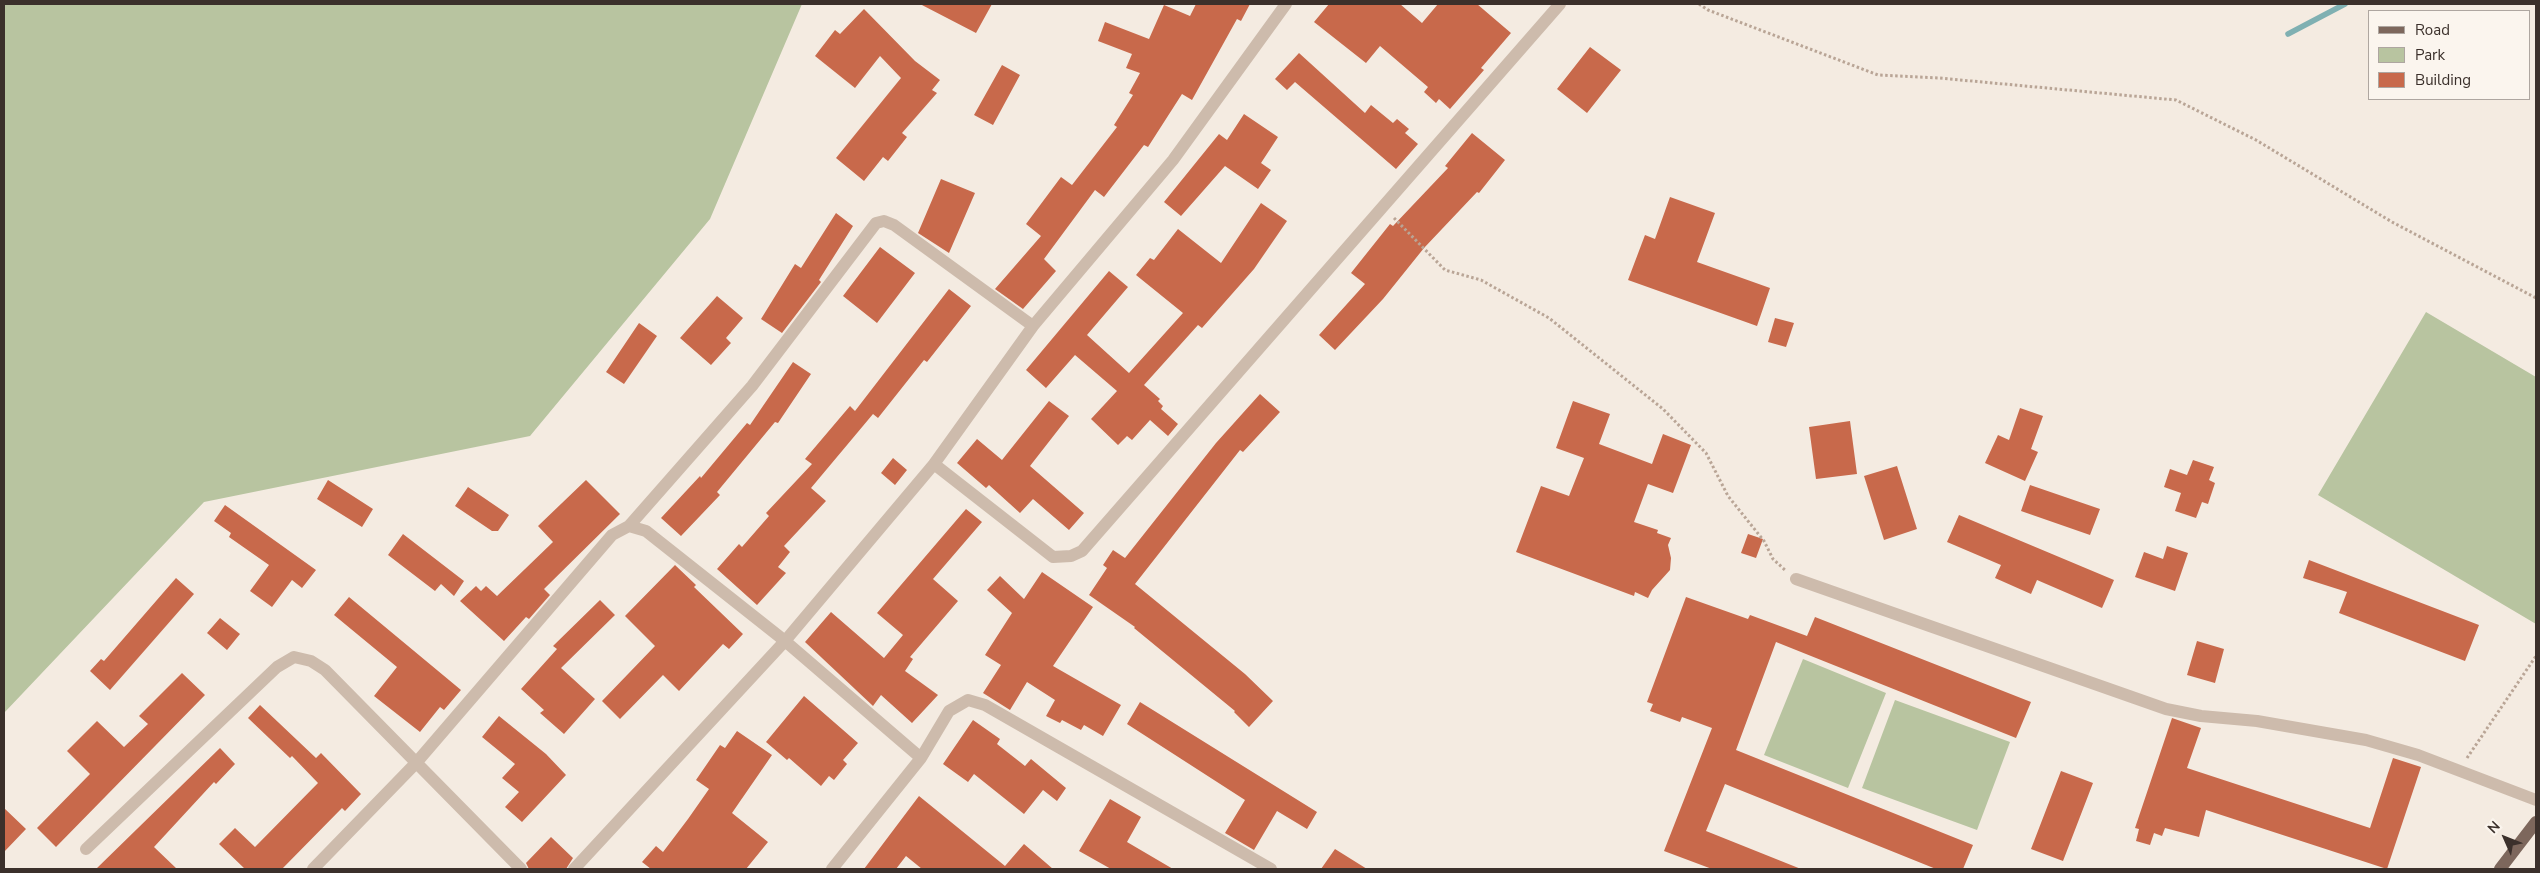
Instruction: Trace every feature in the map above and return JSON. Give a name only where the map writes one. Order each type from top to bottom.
[{"type":"main road","points":[[2500,869],[2536,822]]},
{"type":"street","points":[[574,869],[785,641],[934,464],[1033,326],[1173,160],[1286,4]]},
{"type":"street","points":[[934,464],[1053,557],[1071,556],[1082,551],[1560,4]]},
{"type":"street","points":[[312,869],[416,763],[612,535],[629,526],[752,386],[876,223],[884,221],[894,225],[1033,326]]},
{"type":"street","points":[[629,526],[646,531],[785,641],[922,758]]},
{"type":"street","points":[[1796,579],[2166,709],[2201,716],[2257,721],[2366,740],[2418,754],[2536,800]]},
{"type":"street","points":[[86,849],[277,667],[294,657],[311,661],[325,670],[521,869]]},
{"type":"street","points":[[832,869],[922,758],[949,711],[968,700],[985,705],[1271,869]]},
{"type":"path","points":[[1699,4],[1708,10],[1878,75],[1939,78],[2176,100],[2256,140],[2392,222],[2536,298]]},
{"type":"path","points":[[1382,207],[1445,270],[1481,280],[1549,318],[1663,409],[1706,453],[1728,496],[1764,541],[1773,560],[1796,579]]},
{"type":"path","points":[[2458,770],[2536,656]]},
{"type":"green space","points":[[4,4],[802,4],[710,219],[530,436],[204,502],[4,713]]},
{"type":"green space","points":[[2426,312],[2536,377],[2536,624],[2318,495]]},
{"type":"green space","points":[[1803,659],[1886,693],[1848,788],[1764,755]]},
{"type":"green space","points":[[1895,700],[2010,742],[1977,830],[1862,788]]},
{"type":"building","points":[[920,4],[992,4],[976,33]]},
{"type":"building","points":[[1196,4],[1250,4],[1241,21],[1237,19],[1192,100],[1182,94],[1148,147],[1144,145],[1104,197],[1095,190],[1044,259],[1056,271],[1023,309],[995,289],[1041,236],[1026,224],[1061,177],[1072,185],[1117,127],[1114,125],[1133,95],[1129,93],[1140,73],[1126,68],[1132,54],[1098,41],[1105,22],[1149,39],[1164,5],[1190,16]]},
{"type":"building","points":[[1329,4],[1400,4],[1422,23],[1438,4],[1477,4],[1511,33],[1481,68],[1484,70],[1450,109],[1439,99],[1436,103],[1424,92],[1428,87],[1380,46],[1366,63],[1314,22]]},
{"type":"building","points":[[864,9],[915,61],[940,80],[932,90],[937,93],[902,133],[907,137],[888,161],[883,157],[864,181],[836,158],[901,78],[880,56],[855,88],[815,56],[835,30],[840,34]]},
{"type":"building","points":[[1590,47],[1621,70],[1587,113],[1557,89]]},
{"type":"building","points":[[1299,53],[1365,113],[1371,105],[1393,123],[1397,119],[1409,129],[1405,133],[1418,144],[1396,169],[1295,82],[1287,90],[1275,79]]},
{"type":"building","points":[[1002,65],[1020,75],[993,125],[974,115]]},
{"type":"building","points":[[1244,114],[1278,137],[1261,163],[1271,170],[1258,189],[1225,166],[1181,216],[1164,202],[1219,134],[1227,140]]},
{"type":"building","points":[[1472,133],[1505,160],[1479,193],[1477,192],[1424,248],[1383,299],[1335,350],[1319,335],[1365,284],[1351,273],[1390,224],[1393,226],[1448,168],[1445,166]]},
{"type":"building","points":[[941,179],[975,193],[949,253],[918,233]]},
{"type":"building","points":[[1670,197],[1715,213],[1697,262],[1770,288],[1757,326],[1628,280],[1645,235],[1655,239]]},
{"type":"building","points":[[1261,203],[1287,221],[1254,269],[1202,328],[1198,325],[1144,385],[1160,399],[1158,401],[1163,406],[1161,409],[1178,424],[1168,436],[1150,420],[1132,440],[1127,436],[1118,445],[1091,419],[1117,391],[1075,355],[1046,388],[1026,370],[1109,271],[1128,287],[1087,335],[1129,373],[1183,313],[1136,275],[1150,258],[1154,260],[1178,229],[1221,263]]},
{"type":"building","points":[[836,213],[853,226],[819,280],[821,282],[782,333],[761,319],[795,264],[801,268]]},
{"type":"building","points":[[880,247],[915,273],[877,323],[843,296]]},
{"type":"building","points":[[949,289],[971,306],[927,362],[924,360],[878,418],[873,414],[811,488],[826,501],[784,546],[790,552],[778,567],[786,573],[757,605],[717,569],[739,544],[742,547],[769,516],[766,513],[812,464],[805,459],[850,406],[855,411]]},
{"type":"building","points":[[717,296],[743,318],[726,338],[731,343],[711,365],[680,338]]},
{"type":"building","points":[[1775,318],[1794,323],[1786,347],[1768,342]]},
{"type":"building","points":[[639,323],[657,336],[624,384],[606,372]]},
{"type":"building","points":[[793,362],[811,374],[778,423],[775,422],[717,492],[720,495],[681,536],[661,518],[700,476],[701,478],[747,423],[750,425]]},
{"type":"building","points":[[1260,394],[1280,412],[1243,452],[1240,450],[1135,584],[1245,674],[1273,701],[1249,727],[1235,711],[1135,627],[1089,595],[1107,568],[1103,565],[1113,550],[1125,558],[1216,443]]},
{"type":"building","points":[[1049,401],[1069,416],[1030,466],[1084,513],[1069,530],[1033,499],[1020,513],[989,485],[986,488],[957,463],[977,439],[1002,460]]},
{"type":"building","points":[[1573,401],[1610,414],[1599,444],[1652,464],[1663,434],[1691,445],[1673,493],[1648,484],[1634,522],[1658,530],[1657,533],[1671,538],[1668,545],[1671,558],[1670,570],[1652,590],[1648,598],[1635,592],[1634,596],[1516,552],[1541,486],[1569,496],[1584,458],[1556,448]]},
{"type":"building","points":[[2020,408],[2043,416],[2031,449],[2038,452],[2025,481],[1985,463],[1998,435],[2009,440]]},
{"type":"building","points":[[1850,421],[1857,474],[1816,479],[1809,427]]},
{"type":"building","points":[[893,458],[907,470],[895,485],[881,473]]},
{"type":"building","points":[[2193,460],[2214,467],[2209,480],[2215,483],[2208,504],[2202,502],[2196,518],[2175,511],[2181,493],[2164,487],[2170,469],[2187,475]]},
{"type":"building","points":[[1897,466],[1917,529],[1884,540],[1864,476]]},
{"type":"building","points":[[328,480],[373,509],[362,527],[317,499]]},
{"type":"building","points":[[586,480],[620,514],[544,589],[550,595],[529,619],[526,617],[504,641],[460,601],[476,586],[481,591],[486,586],[497,596],[553,542],[538,526]]},
{"type":"building","points":[[2030,485],[2100,509],[2090,535],[2021,511]]},
{"type":"building","points":[[468,487],[509,515],[498,531],[492,531],[455,506]]},
{"type":"building","points":[[225,505],[316,570],[302,588],[292,580],[272,607],[250,591],[269,565],[229,537],[231,533],[214,521]]},
{"type":"building","points":[[966,509],[982,522],[933,579],[958,601],[910,657],[913,659],[905,671],[938,695],[912,723],[881,695],[873,706],[805,642],[831,612],[884,658],[903,635],[877,613]]},
{"type":"building","points":[[1959,515],[2114,580],[2102,608],[2037,580],[2031,594],[1995,578],[2001,565],[1947,542]]},
{"type":"building","points":[[403,534],[464,581],[454,596],[441,584],[435,591],[388,555]]},
{"type":"building","points":[[1748,534],[1763,539],[1756,558],[1741,553]]},
{"type":"building","points":[[2167,546],[2188,553],[2175,591],[2135,577],[2144,552],[2163,559]]},
{"type":"building","points":[[2309,560],[2479,625],[2465,661],[2339,613],[2347,592],[2303,578]]},
{"type":"building","points":[[675,565],[696,585],[694,587],[743,634],[729,649],[723,644],[679,691],[663,675],[620,719],[602,701],[655,646],[625,616]]},
{"type":"building","points":[[1042,572],[1093,607],[1053,666],[1121,705],[1103,736],[1084,725],[1081,730],[1062,720],[1060,723],[1046,716],[1055,700],[1027,682],[1010,710],[983,693],[1001,665],[985,655],[1012,613],[987,590],[1000,576],[1024,599]]},
{"type":"building","points":[[176,578],[194,594],[110,690],[90,671],[101,659],[104,661]]},
{"type":"building","points":[[349,597],[461,690],[444,710],[440,707],[420,732],[374,696],[397,667],[334,615]]},
{"type":"building","points":[[1686,597],[1748,619],[1750,615],[1807,636],[1815,617],[2031,702],[2016,738],[1776,642],[1736,750],[1973,845],[1963,869],[1936,869],[1725,784],[1706,831],[1801,869],[1712,869],[1664,851],[1712,728],[1682,717],[1680,722],[1650,711],[1653,704],[1647,702]]},
{"type":"building","points":[[600,600],[615,615],[561,668],[595,699],[564,734],[540,713],[544,710],[521,689],[557,649],[553,646]]},
{"type":"building","points":[[220,618],[240,634],[227,650],[207,633]]},
{"type":"building","points":[[2197,641],[2224,649],[2215,683],[2187,675]]},
{"type":"building","points":[[182,673],[205,695],[56,847],[37,828],[90,774],[67,751],[97,721],[124,747],[148,724],[139,716]]},
{"type":"building","points":[[804,696],[858,743],[843,760],[847,764],[834,780],[829,776],[821,786],[789,758],[787,760],[766,742]]},
{"type":"building","points":[[1140,702],[1317,812],[1307,829],[1277,811],[1254,850],[1225,833],[1245,800],[1127,724]]},
{"type":"building","points":[[260,705],[316,758],[321,753],[361,794],[345,811],[342,808],[282,869],[245,869],[219,844],[235,828],[255,847],[318,783],[292,756],[290,758],[248,718]]},
{"type":"building","points":[[499,716],[546,754],[566,775],[522,822],[505,807],[519,792],[502,778],[515,764],[482,737]]},
{"type":"building","points":[[2172,718],[2201,728],[2187,768],[2370,828],[2393,758],[2421,767],[2387,869],[2206,810],[2199,837],[2165,828],[2162,836],[2154,833],[2150,845],[2136,841],[2139,829],[2135,828]]},
{"type":"building","points":[[973,720],[1000,739],[997,744],[1025,766],[1031,759],[1066,788],[1057,801],[1043,790],[1024,814],[974,774],[968,782],[943,764]]},
{"type":"building","points":[[737,731],[772,755],[732,813],[768,842],[746,869],[651,869],[642,862],[656,846],[663,852],[688,819],[709,789],[696,780],[720,745],[725,748]]},
{"type":"building","points":[[220,748],[235,764],[216,784],[214,782],[154,847],[177,869],[96,869]]},
{"type":"building","points":[[2061,771],[2093,783],[2063,861],[2031,849]]},
{"type":"building","points":[[919,796],[1005,866],[1024,844],[1053,869],[922,869],[906,856],[896,869],[864,869]]},
{"type":"building","points":[[1110,799],[1141,817],[1127,842],[1173,869],[1111,869],[1079,851]]},
{"type":"building","points":[[4,808],[26,829],[4,852]]},
{"type":"building","points":[[551,837],[573,858],[566,869],[529,869],[526,863]]},
{"type":"building","points":[[1335,849],[1367,869],[1321,869]]},
{"type":"waterway","points":[[2288,34],[2345,4]]}]
